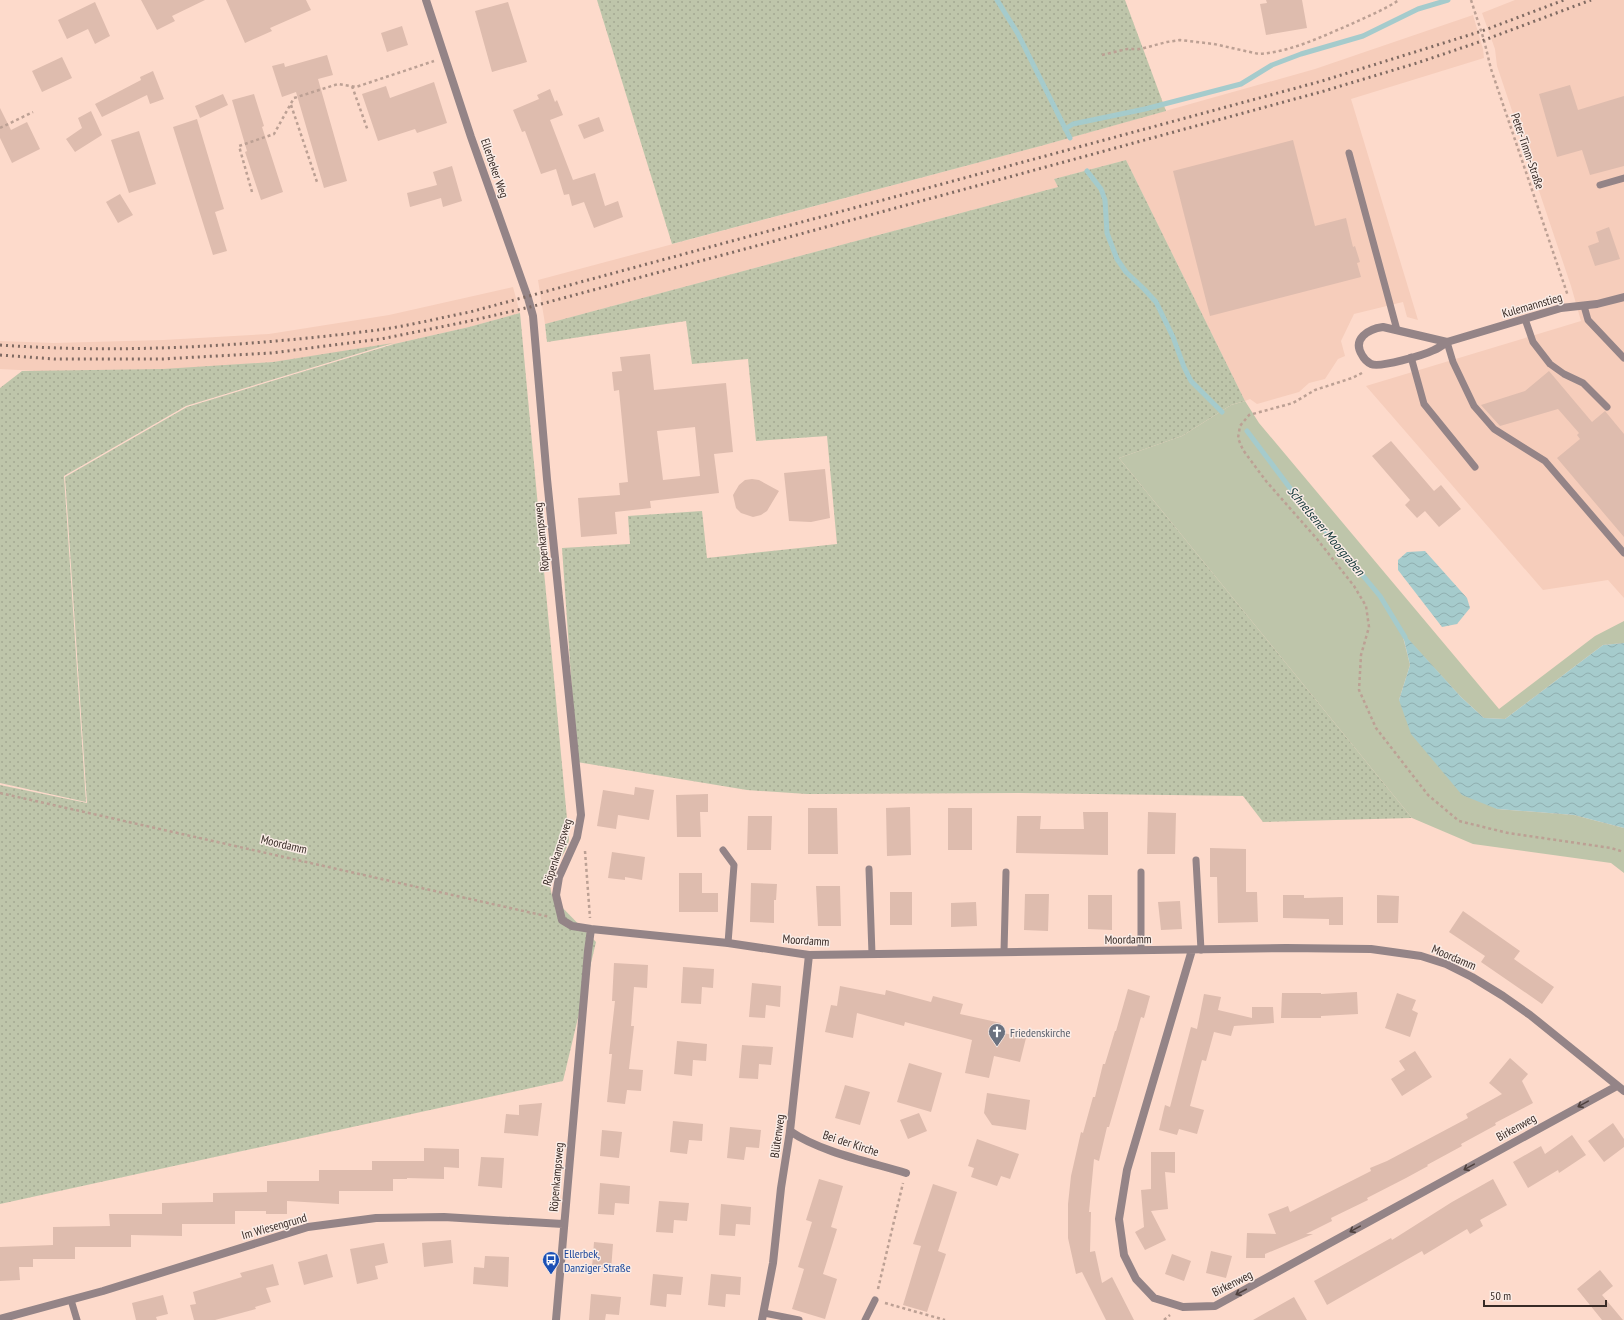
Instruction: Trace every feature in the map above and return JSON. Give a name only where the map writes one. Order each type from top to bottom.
[{"type":"street","name":"Ellerbeker Weg","points":[[426,0],[528,298],[533,316],[535,346]]},
{"type":"street","name":"Kulemannstieg","points":[[1447,342],[1382,327],[1372,329],[1365,333],[1360,339],[1359,346],[1361,354],[1370,364],[1384,365],[1434,351],[1447,342],[1561,308],[1597,304],[1624,296]]},
{"type":"street","name":"Röpenkampsweg","points":[[535,346],[581,815],[577,838],[559,877],[556,895],[562,920]]},
{"type":"street","points":[[562,920],[572,926],[591,929]]},
{"type":"street","name":"Röpenkampsweg","points":[[556,1320],[562,1266],[563,1224],[591,929]]},
{"type":"street","name":"Moordamm","points":[[591,929],[728,943],[808,955],[1286,948],[1371,949],[1427,958],[1446,964],[1472,977],[1530,1015],[1621,1088]]},
{"type":"street","name":"Birkenweg","points":[[1192,950],[1127,1170],[1119,1219],[1124,1255],[1136,1278],[1154,1298],[1183,1307],[1215,1306],[1621,1088]]},
{"type":"street","name":"Blütenweg","points":[[763,1317],[773,1263],[781,1188],[790,1131],[808,955]]},
{"type":"street","name":"Bei der Kirche","points":[[790,1131],[802,1139],[822,1147],[906,1173]]},
{"type":"street","name":"Im Wiesengrund","points":[[0,1319],[71,1300],[308,1228],[376,1218],[444,1217],[563,1224]]},
{"type":"lane","points":[[1349,153],[1397,330]]},
{"type":"lane","points":[[1600,184],[1624,178]]},
{"type":"lane","points":[[1584,306],[1588,320],[1624,358]]},
{"type":"lane","points":[[1525,319],[1533,342],[1550,364],[1564,374],[1583,382],[1607,407]]},
{"type":"lane","points":[[1447,342],[1453,362],[1474,406],[1494,430],[1545,461],[1624,554]]},
{"type":"lane","points":[[1411,358],[1424,404],[1475,467]]},
{"type":"lane","points":[[723,850],[734,865],[728,943]]},
{"type":"lane","points":[[1196,860],[1201,950]]},
{"type":"lane","points":[[869,869],[872,954]]},
{"type":"lane","points":[[1004,952],[1006,872]]},
{"type":"lane","points":[[1141,872],[1141,950]]},
{"type":"lane","points":[[71,1300],[77,1320]]},
{"type":"lane","points":[[865,1320],[875,1300]]},
{"type":"lane","points":[[763,1317],[799,1320]]},
{"type":"path","points":[[1102,55],[1127,49],[1140,49],[1180,40],[1194,41],[1259,54],[1266,54],[1302,44],[1336,31],[1399,0]]},
{"type":"path","name":"Peter-Timm-Straße","points":[[1471,0],[1484,40],[1491,69],[1572,306]]},
{"type":"path","points":[[252,192],[239,146],[274,134],[294,98],[338,84],[356,87],[445,58]]},
{"type":"path","points":[[352,86],[368,131]]},
{"type":"path","points":[[291,104],[317,182]]},
{"type":"path","points":[[0,128],[33,112]]},
{"type":"path","points":[[1370,364],[1364,372],[1352,378],[1315,390],[1293,403],[1249,415],[1240,426],[1238,438],[1243,450],[1266,481],[1317,539],[1354,586],[1366,606],[1369,627],[1361,655],[1359,690],[1376,728],[1428,795],[1458,822],[1508,833],[1611,848],[1624,852]]},
{"type":"path","name":"Moordamm","points":[[0,793],[562,920]]},
{"type":"path","points":[[584,846],[591,929]]},
{"type":"path","points":[[906,1173],[875,1300],[945,1320]]},
{"type":"shaded area","points":[[1515,0],[1624,0],[1624,598],[1608,580],[1543,590],[1366,386],[1581,321],[1571,286],[1497,66],[1495,49],[1482,13]]},
{"type":"shaded area","points":[[1473,15],[1483,49],[1484,58],[1351,99],[1418,320],[1407,317],[1403,302],[1354,314],[1341,341],[1345,356],[1338,359],[1325,379],[1309,383],[1299,392],[1257,404],[1250,399],[1245,401],[1126,160],[1054,179],[1058,187],[545,324],[538,280],[1037,147],[1315,69]]},
{"type":"shaded area","points":[[513,287],[520,313],[469,327],[394,344],[274,362],[164,370],[58,372],[0,369],[0,341],[54,343],[163,340],[269,334],[389,315]]},
{"type":"green space","points":[[597,0],[1125,0],[1166,111],[1037,147],[672,244]]},
{"type":"green space","points":[[1126,160],[1245,401],[1231,405],[1182,436],[1119,458],[1412,818],[1263,822],[1243,796],[1019,793],[807,794],[747,790],[577,762],[562,548],[630,544],[628,516],[702,511],[707,558],[837,544],[827,436],[756,441],[748,359],[692,364],[686,321],[547,342],[545,324],[1058,187],[1054,179]]},
{"type":"green space","points":[[520,313],[569,840],[563,855],[552,874],[551,889],[553,898],[596,942],[563,1081],[0,1204],[0,785],[87,803],[65,477],[187,407],[394,344],[469,327]]},
{"type":"green space","points":[[393,343],[186,406],[64,476],[86,802],[0,783],[0,388],[22,371],[163,369],[273,362]]},
{"type":"green space","points":[[1245,401],[1259,423],[1499,709],[1595,636],[1624,621],[1624,643],[1603,645],[1505,719],[1484,718],[1461,697],[1402,633],[1410,665],[1399,700],[1497,809],[1574,815],[1624,828],[1624,873],[1611,863],[1473,844],[1412,818],[1119,458],[1182,436],[1231,405]]},
{"type":"water","points":[[1425,551],[1467,598],[1470,608],[1457,624],[1442,627],[1398,570],[1398,560],[1407,552]]},
{"type":"water","points":[[1402,632],[1461,697],[1484,718],[1505,719],[1603,645],[1624,643],[1624,828],[1574,815],[1497,809],[1462,795],[1411,734],[1399,700],[1410,665]]},
{"type":"building","points":[[141,0],[205,0],[172,16],[175,21],[157,30]]},
{"type":"building","points":[[226,0],[306,0],[311,10],[270,28],[272,31],[245,43]]},
{"type":"building","points":[[1266,0],[1302,0],[1307,28],[1266,35],[1260,4],[1267,3]]},
{"type":"building","points":[[95,2],[110,36],[95,44],[88,29],[67,39],[58,20]]},
{"type":"building","points":[[508,2],[527,62],[492,72],[475,11]]},
{"type":"building","points":[[402,26],[408,45],[387,52],[381,33]]},
{"type":"building","points":[[327,55],[333,75],[318,79],[347,181],[324,188],[296,92],[282,97],[272,66],[284,63],[285,67]]},
{"type":"building","points":[[62,57],[72,78],[42,92],[32,71]]},
{"type":"building","points":[[153,71],[164,99],[150,104],[147,95],[102,117],[95,104],[141,80],[140,77]]},
{"type":"building","points":[[434,82],[447,123],[417,133],[415,129],[378,141],[362,94],[386,86],[390,98]]},
{"type":"building","points":[[1570,85],[1578,110],[1624,96],[1624,166],[1590,175],[1582,150],[1557,157],[1539,94]]},
{"type":"building","points":[[550,89],[555,102],[557,100],[563,115],[550,120],[573,180],[595,173],[605,206],[618,201],[623,217],[594,228],[584,202],[572,206],[569,194],[564,195],[556,169],[541,174],[525,131],[522,132],[513,110],[539,99],[537,95]]},
{"type":"building","points":[[223,94],[228,105],[200,118],[195,106]]},
{"type":"building","points":[[254,94],[264,126],[262,127],[283,192],[261,200],[245,152],[247,151],[232,100]]},
{"type":"building","points":[[0,108],[11,130],[27,122],[40,149],[12,163],[0,138]]},
{"type":"building","points":[[91,111],[102,135],[75,152],[66,139],[82,128],[78,118]]},
{"type":"building","points":[[599,117],[604,131],[584,139],[578,125]]},
{"type":"building","points":[[197,119],[224,209],[215,212],[227,251],[213,255],[173,127]]},
{"type":"building","points":[[139,131],[156,184],[129,193],[111,140]]},
{"type":"building","points":[[1293,140],[1315,226],[1346,218],[1353,247],[1355,246],[1360,262],[1357,263],[1361,277],[1210,316],[1173,171]]},
{"type":"building","points":[[452,166],[462,201],[443,207],[441,198],[410,207],[407,193],[437,185],[433,172]]},
{"type":"building","points":[[120,194],[133,215],[118,223],[106,202]]},
{"type":"building","points":[[1609,227],[1620,259],[1595,266],[1588,246],[1599,242],[1596,232]]},
{"type":"building","points":[[650,354],[654,390],[726,383],[733,452],[714,454],[719,493],[650,501],[651,508],[615,512],[617,534],[581,537],[578,498],[620,495],[619,483],[628,482],[619,390],[614,391],[612,372],[622,371],[620,357]],"holes":[[[695,427],[700,476],[663,480],[657,431]]]},
{"type":"building","points":[[1549,371],[1592,422],[1605,411],[1624,434],[1624,537],[1557,458],[1580,439],[1577,435],[1579,433],[1558,409],[1500,426],[1481,405],[1525,391]]},
{"type":"building","points":[[1391,441],[1434,491],[1441,485],[1461,509],[1439,527],[1425,511],[1417,518],[1405,505],[1410,500],[1372,456]]},
{"type":"building","points":[[825,469],[830,518],[811,522],[789,521],[784,473]]},
{"type":"building","points":[[745,480],[759,480],[779,491],[767,511],[761,515],[753,517],[741,513],[736,508],[733,495],[739,485]]},
{"type":"building","points":[[635,787],[654,790],[649,820],[618,815],[616,829],[597,826],[603,790],[634,795]]},
{"type":"building","points":[[708,794],[708,812],[700,812],[701,837],[677,837],[676,795]]},
{"type":"building","points":[[910,807],[911,855],[887,856],[886,808]]},
{"type":"building","points":[[808,808],[837,808],[838,854],[808,854]]},
{"type":"building","points":[[948,808],[972,808],[972,850],[948,850]]},
{"type":"building","points":[[1083,812],[1108,812],[1108,855],[1016,853],[1017,816],[1041,816],[1040,829],[1084,829]]},
{"type":"building","points":[[1148,812],[1176,813],[1175,854],[1147,854]]},
{"type":"building","points":[[748,816],[772,816],[771,850],[747,850]]},
{"type":"building","points":[[1210,848],[1246,849],[1246,892],[1257,892],[1258,922],[1218,923],[1217,877],[1210,877]]},
{"type":"building","points":[[612,852],[645,857],[642,880],[625,877],[625,880],[608,878]]},
{"type":"building","points":[[679,873],[702,873],[702,893],[718,893],[718,912],[679,912]]},
{"type":"building","points":[[751,883],[777,884],[776,900],[774,900],[774,923],[750,922]]},
{"type":"building","points":[[816,886],[840,886],[841,926],[818,926]]},
{"type":"building","points":[[890,892],[912,892],[912,925],[890,925]]},
{"type":"building","points":[[1025,894],[1049,894],[1048,931],[1024,930]]},
{"type":"building","points":[[1088,895],[1112,895],[1112,930],[1088,929]]},
{"type":"building","points":[[1283,895],[1304,895],[1304,898],[1343,897],[1343,925],[1329,925],[1329,919],[1283,918]]},
{"type":"building","points":[[1377,895],[1399,896],[1398,923],[1377,923]]},
{"type":"building","points":[[1180,901],[1182,929],[1161,930],[1158,902]]},
{"type":"building","points":[[976,902],[977,926],[951,927],[951,903]]},
{"type":"building","points":[[1463,911],[1520,951],[1514,959],[1554,987],[1542,1004],[1481,962],[1485,956],[1449,932]]},
{"type":"building","points":[[614,963],[648,965],[647,988],[634,987],[631,1026],[634,1026],[629,1069],[643,1070],[641,1091],[627,1090],[625,1104],[607,1102],[612,1054],[609,1054],[615,1001],[612,1001]]},
{"type":"building","points":[[683,967],[714,969],[713,988],[702,987],[701,1004],[681,1003]]},
{"type":"building","points":[[752,983],[781,986],[780,1007],[766,1005],[765,1018],[749,1017]]},
{"type":"building","points":[[840,986],[885,995],[886,990],[931,1002],[933,996],[963,1004],[960,1014],[1001,1023],[999,1032],[1026,1038],[1020,1062],[994,1056],[989,1078],[965,1073],[972,1040],[905,1022],[904,1026],[857,1013],[853,1038],[825,1032],[831,1005],[837,1006]]},
{"type":"building","points":[[1128,989],[1150,996],[1144,1018],[1141,1017],[1109,1127],[1107,1127],[1099,1161],[1094,1159],[1089,1212],[1091,1212],[1090,1252],[1095,1251],[1102,1283],[1112,1277],[1134,1320],[1106,1320],[1082,1272],[1076,1274],[1068,1238],[1068,1204],[1071,1176],[1081,1132],[1083,1133],[1093,1097],[1095,1097],[1103,1064],[1105,1064],[1116,1031]]},
{"type":"building","points":[[1357,992],[1358,1014],[1321,1016],[1321,1018],[1281,1018],[1282,993],[1321,994]]},
{"type":"building","points":[[1397,993],[1416,1000],[1412,1010],[1418,1013],[1410,1037],[1385,1028]]},
{"type":"building","points":[[1204,994],[1221,997],[1218,1010],[1252,1018],[1252,1007],[1273,1007],[1274,1023],[1234,1026],[1231,1036],[1214,1032],[1206,1061],[1202,1060],[1190,1106],[1204,1110],[1197,1134],[1179,1129],[1177,1135],[1159,1130],[1165,1105],[1170,1107],[1191,1027],[1197,1029]]},
{"type":"building","points":[[677,1041],[707,1044],[706,1061],[693,1060],[692,1076],[674,1074]]},
{"type":"building","points":[[742,1045],[773,1047],[771,1065],[759,1064],[758,1079],[739,1078]]},
{"type":"building","points":[[1415,1051],[1432,1077],[1402,1096],[1391,1079],[1405,1070],[1399,1061]]},
{"type":"building","points":[[1510,1058],[1528,1074],[1522,1081],[1533,1103],[1495,1123],[1496,1125],[1461,1144],[1462,1146],[1427,1165],[1428,1166],[1367,1198],[1368,1200],[1331,1218],[1332,1221],[1306,1234],[1313,1234],[1265,1254],[1265,1258],[1246,1258],[1247,1233],[1276,1234],[1268,1214],[1288,1206],[1290,1212],[1371,1171],[1370,1168],[1387,1161],[1468,1118],[1466,1114],[1502,1094],[1489,1083]]},
{"type":"building","points":[[909,1063],[942,1073],[931,1112],[897,1102]]},
{"type":"building","points":[[845,1085],[870,1092],[860,1125],[835,1118]]},
{"type":"building","points":[[987,1093],[1030,1100],[1026,1130],[992,1125],[984,1113]]},
{"type":"building","points":[[542,1103],[538,1136],[504,1133],[506,1114],[519,1115],[519,1105]]},
{"type":"building","points":[[919,1113],[927,1131],[908,1139],[900,1120]]},
{"type":"building","points":[[673,1121],[703,1124],[702,1141],[689,1140],[687,1154],[670,1152]]},
{"type":"building","points":[[1613,1123],[1624,1139],[1624,1147],[1604,1162],[1588,1141]]},
{"type":"building","points":[[730,1127],[761,1130],[759,1148],[746,1147],[744,1160],[727,1158]]},
{"type":"building","points":[[602,1130],[622,1132],[619,1158],[600,1156]]},
{"type":"building","points":[[1572,1135],[1586,1155],[1559,1173],[1558,1170],[1528,1188],[1513,1162],[1541,1146],[1545,1154]]},
{"type":"building","points":[[977,1139],[1019,1154],[1010,1179],[1001,1176],[997,1186],[971,1177],[974,1168],[968,1166]]},
{"type":"building","points":[[424,1148],[459,1149],[459,1168],[444,1167],[444,1179],[393,1179],[393,1191],[339,1191],[339,1204],[287,1201],[287,1214],[266,1214],[266,1211],[235,1211],[235,1224],[182,1224],[182,1236],[131,1235],[131,1247],[75,1247],[75,1259],[33,1259],[33,1267],[19,1267],[20,1280],[0,1281],[0,1247],[53,1245],[53,1227],[110,1226],[109,1214],[162,1214],[162,1203],[213,1202],[213,1193],[267,1192],[267,1181],[319,1181],[319,1170],[372,1170],[372,1161],[424,1161]]},
{"type":"building","points":[[1151,1152],[1175,1152],[1175,1173],[1165,1172],[1168,1209],[1151,1211],[1166,1240],[1145,1250],[1135,1232],[1144,1227],[1141,1190],[1151,1189]]},
{"type":"building","points":[[481,1157],[504,1158],[502,1188],[478,1186]]},
{"type":"building","points":[[819,1179],[843,1186],[831,1227],[837,1229],[823,1274],[837,1279],[825,1319],[792,1309],[804,1269],[798,1267],[812,1222],[806,1220]]},
{"type":"building","points":[[1493,1179],[1507,1205],[1480,1220],[1483,1226],[1470,1234],[1467,1229],[1424,1255],[1422,1251],[1327,1305],[1314,1281],[1391,1238],[1392,1240],[1452,1202]]},
{"type":"building","points":[[600,1183],[630,1186],[629,1204],[615,1203],[614,1215],[598,1214]]},
{"type":"building","points":[[933,1184],[957,1192],[938,1251],[946,1254],[927,1312],[903,1305],[921,1246],[913,1244]]},
{"type":"building","points":[[659,1201],[689,1203],[687,1221],[674,1220],[673,1233],[656,1232]]},
{"type":"building","points":[[721,1204],[751,1207],[750,1225],[736,1224],[735,1236],[719,1235]]},
{"type":"building","points":[[451,1240],[453,1263],[424,1267],[422,1243]]},
{"type":"building","points":[[594,1242],[613,1244],[611,1270],[592,1268]]},
{"type":"building","points":[[384,1243],[388,1263],[375,1266],[378,1279],[357,1284],[350,1249]]},
{"type":"building","points":[[1211,1251],[1232,1256],[1226,1278],[1206,1273]]},
{"type":"building","points":[[327,1254],[333,1277],[304,1285],[298,1262]]},
{"type":"building","points":[[1172,1254],[1191,1261],[1184,1281],[1165,1274]]},
{"type":"building","points":[[485,1256],[509,1257],[508,1287],[473,1284],[474,1267],[484,1268]]},
{"type":"building","points":[[273,1264],[279,1285],[266,1288],[271,1302],[255,1307],[256,1309],[215,1320],[194,1320],[190,1305],[196,1304],[193,1292],[242,1277],[240,1273]]},
{"type":"building","points":[[1600,1270],[1613,1286],[1602,1295],[1623,1320],[1602,1320],[1577,1289]]},
{"type":"building","points":[[653,1274],[683,1277],[681,1295],[667,1294],[666,1307],[650,1305]]},
{"type":"building","points":[[711,1274],[741,1277],[740,1295],[726,1294],[725,1307],[708,1305]]},
{"type":"building","points":[[591,1294],[621,1297],[619,1315],[606,1314],[605,1320],[589,1320]]},
{"type":"building","points":[[163,1295],[168,1314],[156,1317],[157,1320],[136,1320],[132,1303]]},
{"type":"building","points":[[1294,1297],[1307,1320],[1253,1320]]},
{"type":"waterway","points":[[997,0],[1018,34],[1070,138]]},
{"type":"waterway","points":[[1065,129],[1073,124],[1145,109],[1241,84],[1272,65],[1301,54],[1363,36],[1418,9],[1448,0]]},
{"type":"waterway","name":"Schnelsener Moorgraben","points":[[1087,171],[1101,189],[1105,200],[1107,233],[1117,259],[1126,272],[1156,302],[1173,337],[1191,381],[1222,412]]},
{"type":"waterway","name":"Schnelsener Moorgraben","points":[[1247,431],[1293,492],[1380,596],[1405,637]]},
{"type":"railway","points":[[0,345],[94,349],[189,347],[236,344],[331,336],[378,330],[470,312],[1322,81],[1482,31],[1564,0]]},
{"type":"railway","points":[[0,355],[54,359],[162,359],[271,353],[381,339],[470,321],[530,307],[1324,91],[1417,63],[1479,42],[1591,0]]},
{"type":"place","name":"Friedenskirche","points":[[997,1047]]},
{"type":"place","name":"Ellerbek, Danziger Straße","points":[[551,1275]]}]
